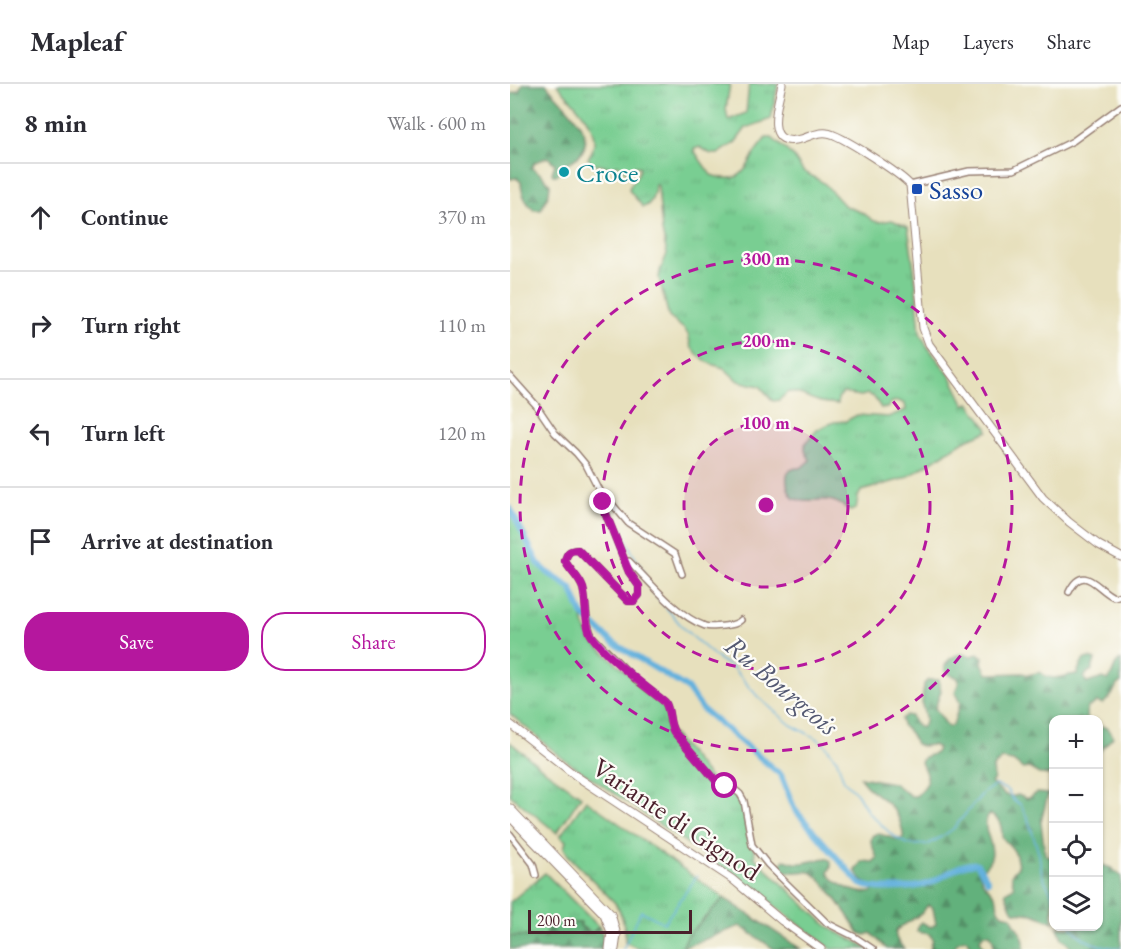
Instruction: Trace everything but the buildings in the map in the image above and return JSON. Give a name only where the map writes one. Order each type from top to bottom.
[{"type":"main road","points":[[782,84],[774,120],[776,128],[784,138],[796,140],[827,133],[842,137],[910,185],[925,337],[1043,498],[1099,545],[1121,557]]},
{"type":"main road","name":"Variante di Gignod","points":[[510,724],[576,776],[732,879],[782,921],[821,949]]},
{"type":"main road","points":[[510,808],[611,914],[617,935],[615,949]]},
{"type":"main road","points":[[510,817],[604,914],[611,932],[609,949]]},
{"type":"street","points":[[910,185],[969,171],[1014,170],[1073,141],[1121,106]]},
{"type":"street","points":[[510,376],[536,405],[555,433],[586,465],[604,500],[602,504],[632,578],[639,586],[639,595],[634,601],[628,601],[578,550],[571,550],[565,561],[578,577],[583,588],[588,629],[595,640],[636,679],[665,702],[668,706],[670,726],[713,778],[719,784],[734,789],[740,794],[744,801],[749,834],[757,852],[828,923],[873,949]]},
{"type":"street","points":[[604,500],[611,501],[623,518],[639,532],[675,554],[682,573]]},
{"type":"street","points":[[626,562],[629,561],[657,592],[701,624],[712,627],[735,624],[741,620]]},
{"type":"street","points":[[1069,592],[1072,585],[1085,578],[1092,579],[1109,596],[1121,595]]},
{"type":"street","points":[[510,834],[533,864],[536,875]]},
{"type":"green space","points":[[523,84],[546,84],[573,114],[585,137],[584,147],[578,157],[563,165],[558,175],[553,175],[555,164],[548,157],[535,162],[532,168],[550,184],[549,193],[541,210],[534,210],[529,204],[523,194],[521,182],[516,178],[510,179],[510,94],[519,91]]},
{"type":"green space","points":[[557,84],[730,84],[726,109],[728,120],[746,113],[749,84],[778,84],[771,119],[746,128],[735,143],[718,154],[711,154],[700,147],[694,149],[697,155],[711,175],[733,178],[743,172],[766,138],[772,138],[793,156],[803,171],[824,183],[845,206],[863,213],[874,221],[892,220],[908,227],[920,333],[951,377],[965,405],[969,403],[988,431],[964,441],[906,478],[861,491],[856,509],[850,511],[829,500],[794,499],[787,484],[787,474],[794,468],[801,468],[810,460],[805,451],[805,444],[817,430],[857,415],[888,417],[906,410],[905,404],[899,401],[892,402],[887,408],[881,408],[874,397],[868,394],[861,396],[843,393],[838,398],[838,404],[820,402],[792,392],[773,401],[760,386],[738,381],[724,368],[711,364],[699,356],[691,347],[688,334],[669,317],[659,278],[667,254],[662,231],[658,186],[655,184],[649,204],[643,207],[629,190],[640,167],[634,166],[626,172],[618,165],[609,167],[590,163],[588,158],[593,148],[594,138],[591,128],[586,118]]},
{"type":"green space","points":[[510,510],[535,562],[549,576],[572,590],[590,640],[665,706],[668,719],[666,725],[671,732],[717,786],[731,791],[742,803],[749,840],[755,853],[754,857],[825,924],[870,949],[832,949],[739,879],[561,757],[510,714]]},
{"type":"green space","points":[[978,654],[983,657],[982,663],[987,674],[1023,673],[1028,675],[1040,672],[1053,678],[1077,674],[1083,661],[1091,658],[1095,660],[1092,670],[1084,678],[1087,683],[1103,678],[1108,680],[1116,664],[1121,660],[1121,682],[1103,704],[1097,702],[1087,708],[1086,715],[1049,715],[1049,775],[1039,774],[1029,768],[1023,769],[1013,761],[1002,759],[993,767],[994,779],[991,783],[1006,795],[1018,795],[1027,799],[1037,793],[1048,794],[1041,822],[1045,854],[1049,856],[1049,920],[1033,914],[1015,912],[1011,908],[1005,892],[1014,887],[1011,875],[1018,867],[1016,856],[1002,837],[998,820],[989,814],[986,821],[992,849],[988,864],[980,871],[980,876],[995,896],[999,911],[1012,917],[1022,936],[1024,949],[994,949],[990,934],[984,934],[980,939],[984,949],[970,949],[970,944],[966,939],[958,942],[954,949],[930,949],[933,939],[929,934],[917,932],[921,922],[931,927],[936,924],[933,908],[928,905],[921,914],[896,930],[896,938],[904,949],[887,949],[871,933],[865,935],[859,933],[836,899],[815,875],[810,872],[782,870],[780,865],[784,860],[796,863],[827,858],[831,861],[828,872],[835,881],[860,892],[872,892],[873,887],[862,881],[855,870],[862,861],[873,862],[877,858],[871,842],[872,836],[877,833],[898,840],[903,838],[903,833],[895,811],[867,787],[860,777],[893,783],[911,796],[916,796],[925,786],[928,780],[921,762],[924,757],[936,753],[938,748],[933,745],[916,744],[902,725],[901,719],[906,715],[911,716],[917,726],[922,728],[925,719],[922,704],[924,684],[928,680],[939,680],[941,691],[935,708],[948,727],[953,725],[960,703],[955,693],[959,682],[957,677],[947,673],[945,666],[955,656]]},
{"type":"green space","points":[[1103,727],[1108,728],[1113,737],[1103,748]]},
{"type":"green space","points":[[510,742],[581,796],[557,833],[510,795]]},
{"type":"green space","points":[[586,800],[724,898],[688,935],[681,949],[639,949],[625,942],[623,922],[615,903],[568,855],[564,848],[566,841],[560,836]]},
{"type":"green space","points":[[1103,865],[1121,876],[1121,949],[1071,949],[1062,939],[1059,931],[1103,931]]},
{"type":"green space","points":[[545,873],[599,927],[591,933],[580,926],[581,923],[550,922],[547,937],[510,936],[510,902]]},
{"type":"green space","points":[[724,898],[801,949],[774,949],[740,926],[682,948],[688,935]]},
{"type":"green space","points":[[550,922],[581,923],[580,926],[591,933],[599,927],[603,935],[603,949],[510,949],[510,936],[546,937]]},
{"type":"waterway","points":[[510,508],[538,563],[548,573],[571,588],[582,614],[612,642],[687,688],[702,709],[781,775],[795,810],[860,884],[885,888],[914,887],[930,883],[959,867],[971,864],[977,864],[988,881]]},
{"type":"waterway","name":"Ru Bourgeois","points":[[619,523],[645,574]]},
{"type":"waterway","name":"Ru Bourgeois","points":[[653,592],[685,630],[717,658],[734,669],[759,698],[791,725],[825,745],[837,760],[844,781],[857,793],[868,812],[891,834],[905,843],[929,844],[953,829],[983,793],[995,785],[1007,790],[1014,801],[1020,804],[1028,819],[1039,854],[1042,875],[1049,888]]},
{"type":"waterway","points":[[623,949],[641,911],[664,923],[697,876]]},
{"type":"waterway","name":"Ru Bourgeois","points":[[1075,931],[1093,943],[1121,948]]},
{"type":"place","name":"Croce","points":[[564,172]]},
{"type":"place","name":"Sasso","points":[[917,189]]},
{"type":"route","points":[[603,502],[629,572],[639,586],[639,595],[634,601],[628,601],[578,550],[571,550],[565,561],[568,568],[578,577],[583,588],[588,629],[595,640],[622,666],[665,702],[668,706],[670,726],[674,732],[719,784],[725,786]]}]
